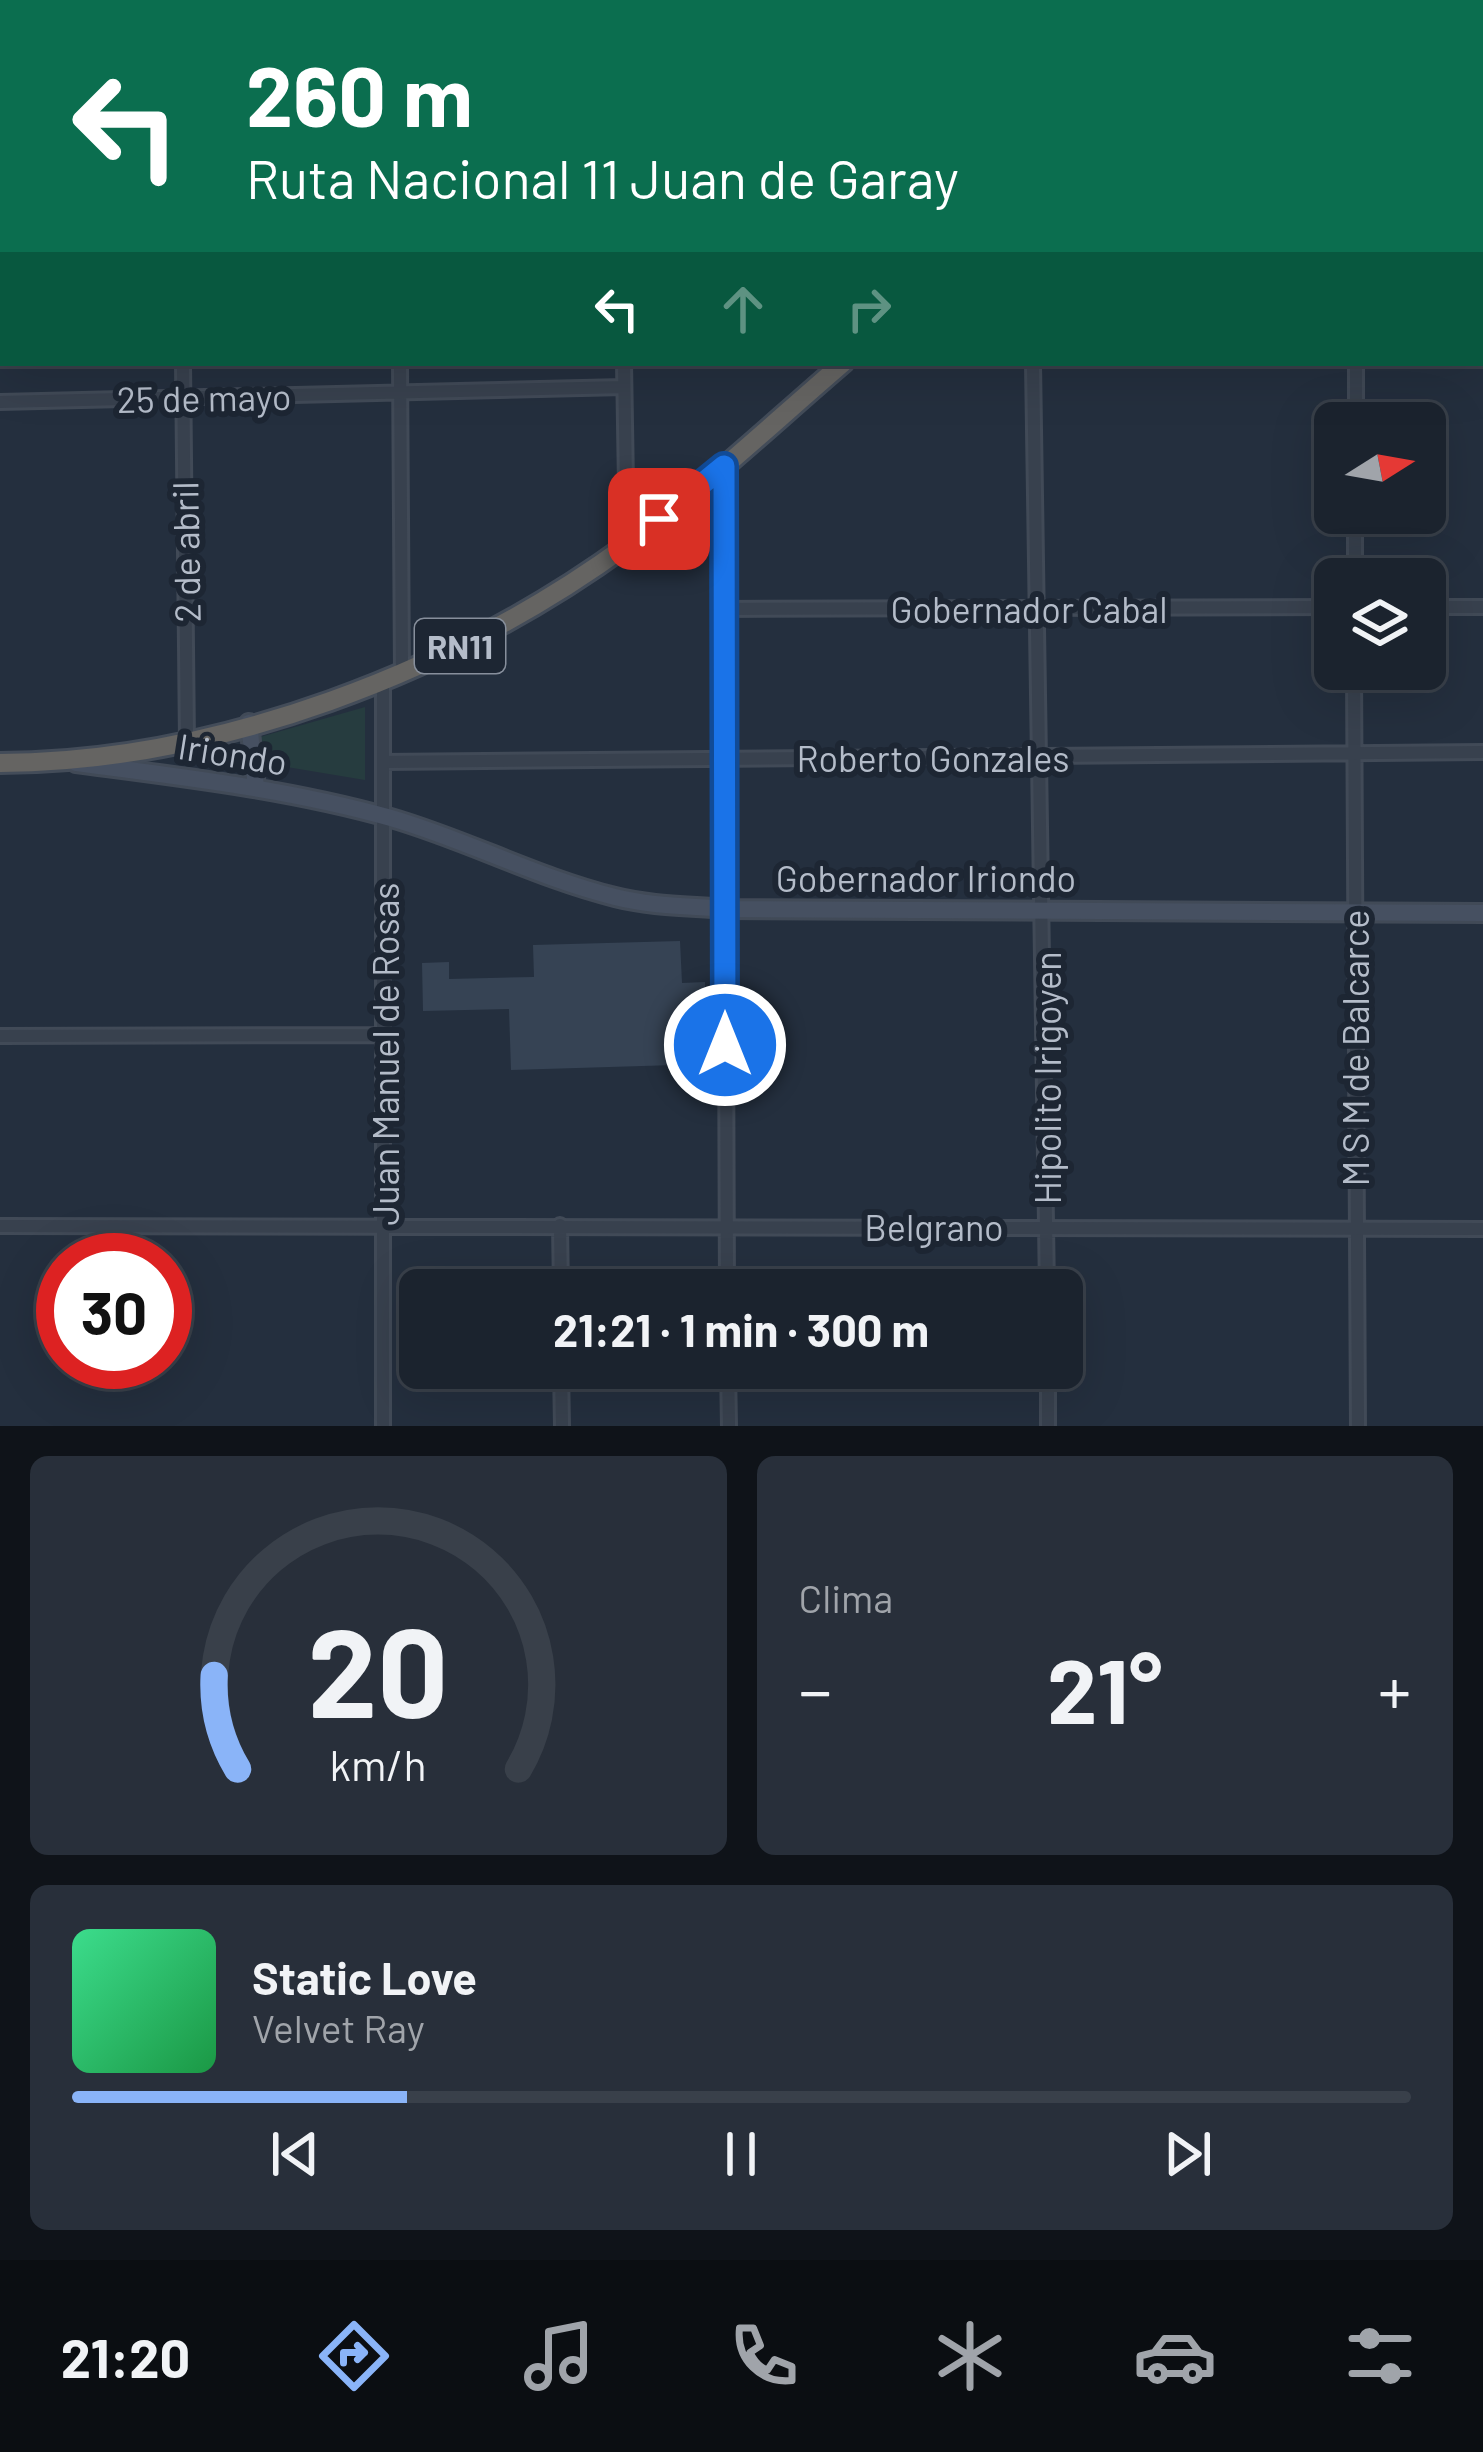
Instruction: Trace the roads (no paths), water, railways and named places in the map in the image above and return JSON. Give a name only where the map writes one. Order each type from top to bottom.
[{"type":"highway","name":"RN11","points":[[0,763],[70,762],[187,741],[383,682],[534,606],[627,545],[840,366]]},
{"type":"main road","points":[[249,723],[256,787]]},
{"type":"main road","name":"Iriondo","points":[[70,762],[256,787],[384,816]]},
{"type":"main road","name":"Gobernador Iriondo","points":[[384,816],[619,898],[724,909],[1483,913]]},
{"type":"street","name":"2 de abril","points":[[183,366],[187,741]]},
{"type":"street","points":[[400,366],[402,673]]},
{"type":"street","points":[[624,366],[627,545]]},
{"type":"street","name":"Hipolito Irigoyen","points":[[1033,366],[1047,1269]]},
{"type":"street","points":[[1356,366],[1356,402]]},
{"type":"street","name":"25 de mayo","points":[[0,402],[624,387]]},
{"type":"street","points":[[724,466],[727,1269]]},
{"type":"street","points":[[1446,607],[1483,607]]},
{"type":"street","name":"Gobernador Cabal","points":[[723,609],[1314,608]]},
{"type":"street","name":"Juan Manuel de Rosas","points":[[383,682],[383,1426]]},
{"type":"street","name":"M S M de Balcarce","points":[[1354,690],[1358,1426]]},
{"type":"street","name":"Roberto Gonzales","points":[[383,762],[1483,752]]},
{"type":"street","points":[[0,1036],[384,1035]]},
{"type":"street","points":[[560,1225],[561,1269]]},
{"type":"street","name":"Belgrano","points":[[0,1226],[1483,1229]]},
{"type":"street","points":[[561,1389],[562,1426]]},
{"type":"street","points":[[728,1389],[729,1426]]},
{"type":"street","points":[[1048,1389],[1048,1426]]}]
